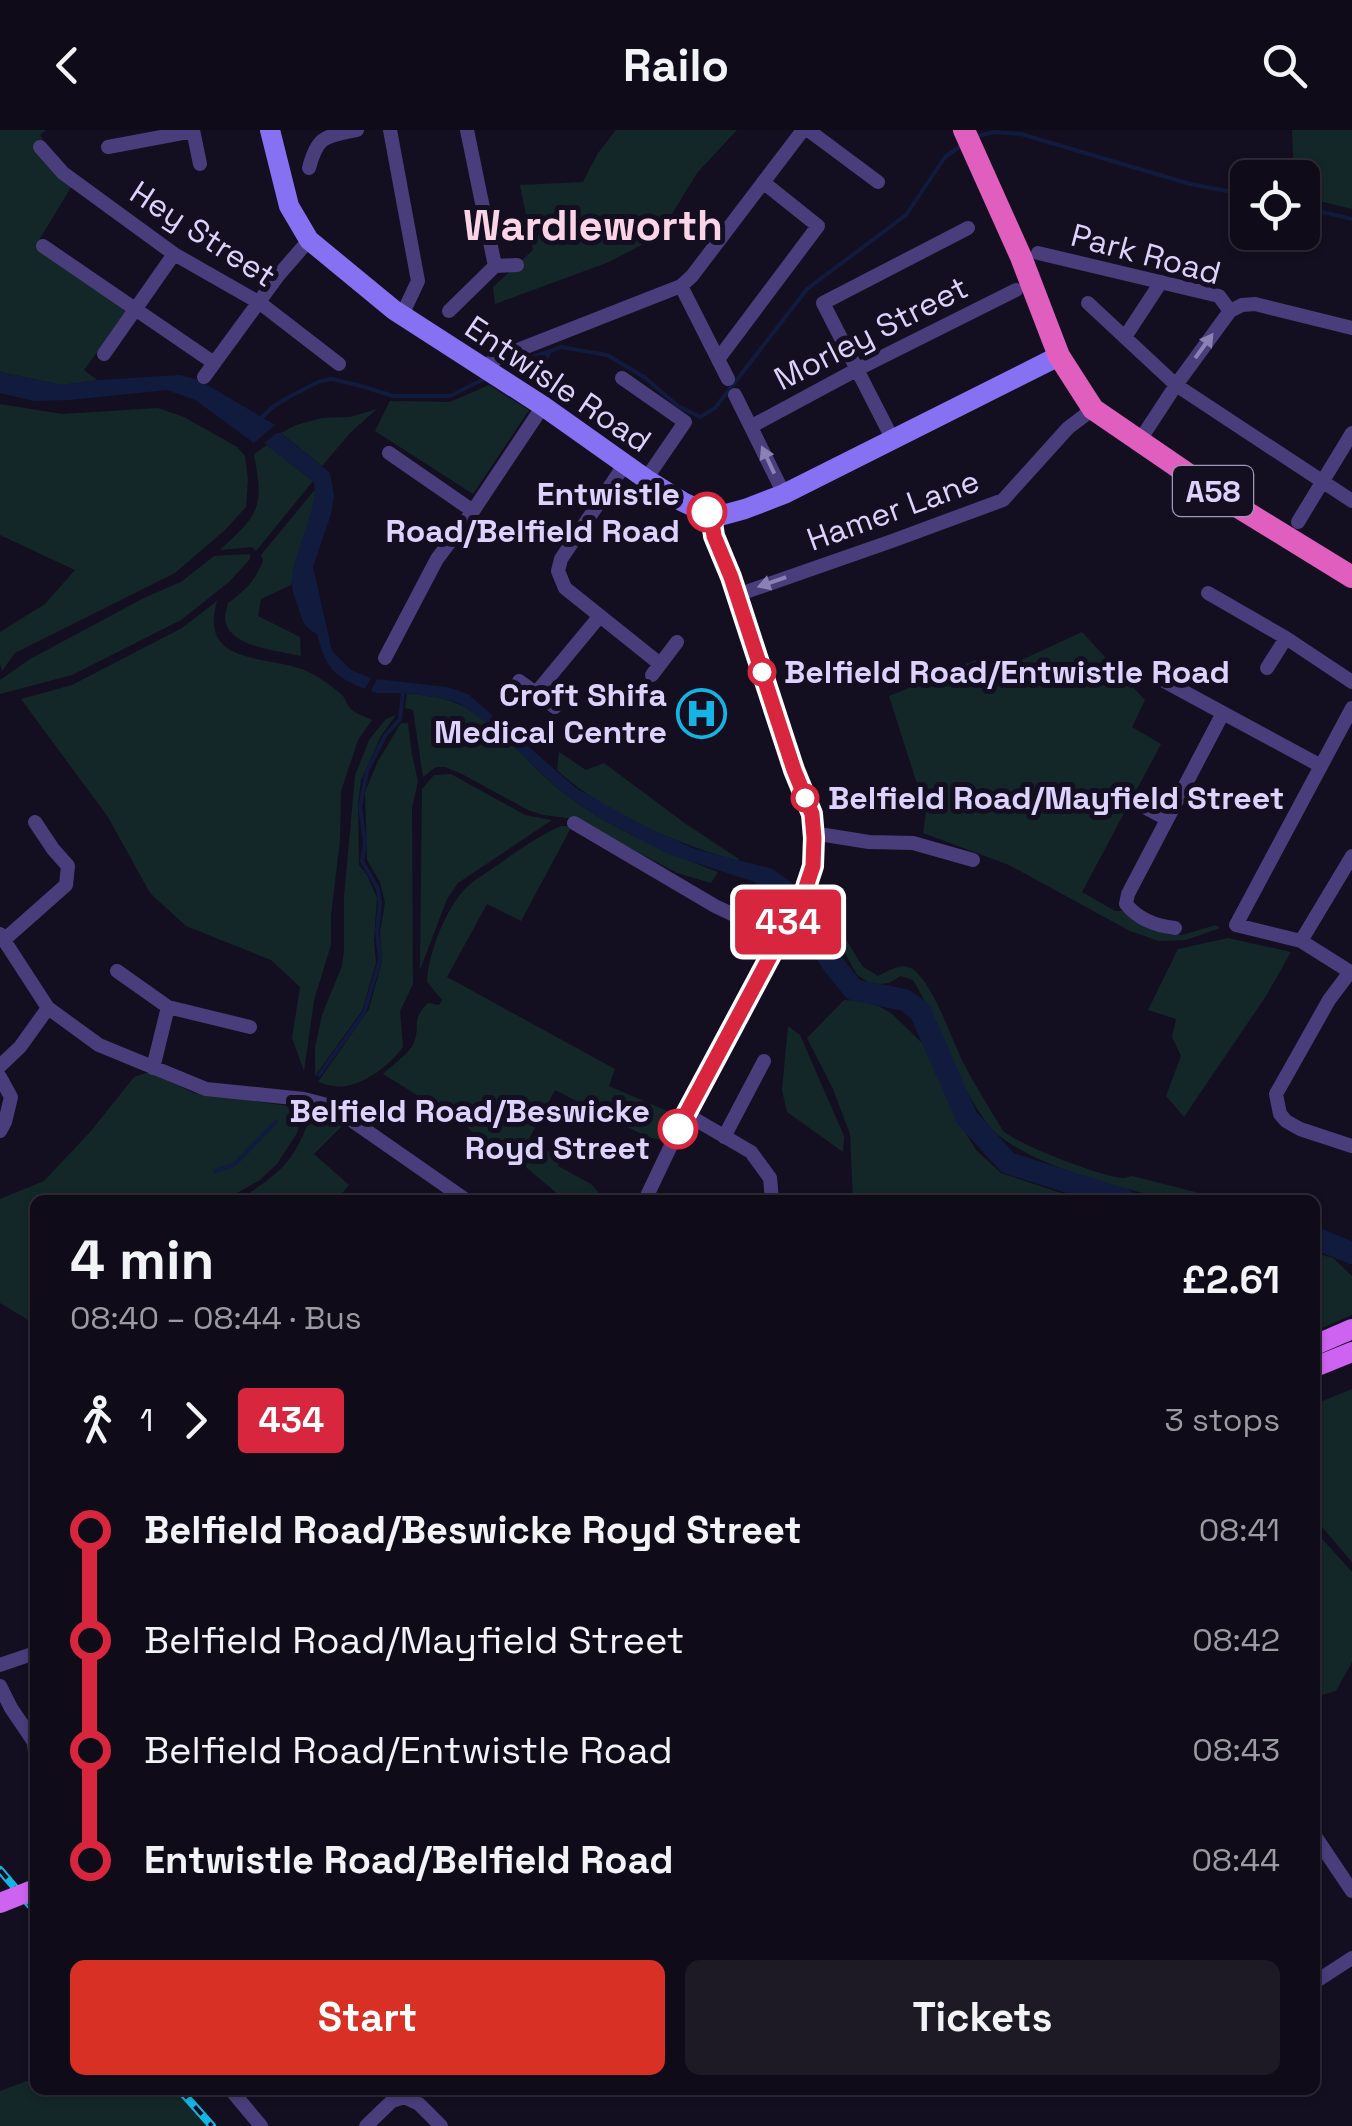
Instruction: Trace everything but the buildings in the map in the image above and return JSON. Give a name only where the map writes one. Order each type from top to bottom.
[{"type":"highway","name":"A58","points":[[964,130],[1059,356],[1093,409],[1220,496],[1352,577]]},
{"type":"main road","name":"Entwisle Road","points":[[270,130],[289,206],[308,240],[402,315],[543,406],[646,479],[711,515]]},
{"type":"main road","points":[[711,515],[745,509],[784,494],[1059,356]]},
{"type":"main road","points":[[1320,1343],[1352,1329]]},
{"type":"main road","points":[[1320,1364],[1352,1352]]},
{"type":"main road","points":[[0,1903],[30,1891]]},
{"type":"street","points":[[108,148],[193,130],[200,164]]},
{"type":"street","points":[[309,168],[324,138],[357,130]]},
{"type":"street","points":[[390,130],[418,281],[402,315]]},
{"type":"street","points":[[467,130],[496,266]]},
{"type":"street","points":[[482,368],[500,357],[681,286],[806,130],[878,182]]},
{"type":"street","name":"Hey Street","points":[[40,147],[64,173],[174,254],[260,303],[339,364]]},
{"type":"street","points":[[719,358],[818,226],[763,182]]},
{"type":"street","points":[[892,438],[822,303],[957,230]]},
{"type":"street","points":[[204,377],[308,240]]},
{"type":"street","points":[[43,246],[214,363]]},
{"type":"street","name":"Park Road","points":[[1038,253],[1219,296],[1230,311],[1255,304],[1352,328]]},
{"type":"street","points":[[104,354],[174,254]]},
{"type":"street","points":[[449,311],[496,266],[517,265]]},
{"type":"street","points":[[1126,336],[1161,282]]},
{"type":"street","points":[[681,286],[728,379]]},
{"type":"street","name":"Morley Street","points":[[752,426],[1016,290]]},
{"type":"street","points":[[1088,303],[1176,385],[1352,500]]},
{"type":"street","points":[[1140,440],[1230,311]]},
{"type":"street","points":[[622,378],[685,422],[646,479]]},
{"type":"street","points":[[735,395],[784,494]]},
{"type":"street","points":[[385,658],[438,559],[543,406]]},
{"type":"street","name":"Hamer Lane","points":[[737,594],[1003,500],[1068,428],[1093,409]]},
{"type":"street","points":[[1298,522],[1352,433]]},
{"type":"street","points":[[390,452],[473,511]]},
{"type":"street","points":[[625,464],[561,559],[558,571],[566,588],[656,669],[677,642]]},
{"type":"street","points":[[647,1195],[686,1114],[804,893],[813,866],[812,814],[714,536],[711,515]]},
{"type":"street","points":[[1208,593],[1352,682]]},
{"type":"street","points":[[536,693],[599,617]]},
{"type":"street","points":[[1267,668],[1286,638]]},
{"type":"street","points":[[519,680],[555,708]]},
{"type":"street","points":[[1164,681],[1321,766]]},
{"type":"street","points":[[1352,708],[1236,925],[1300,941],[1351,972],[1329,1000],[1276,1094],[1286,1122],[1352,1146]]},
{"type":"street","points":[[1175,928],[1140,916],[1126,904],[1128,894],[1223,713]]},
{"type":"street","points":[[1135,802],[1167,819]]},
{"type":"street","points":[[35,822],[68,866],[66,885],[2,936],[48,1008],[99,1045],[206,1089],[312,1100],[331,1106],[459,1195]]},
{"type":"street","points":[[574,823],[716,906],[780,937]]},
{"type":"street","points":[[814,838],[824,835],[869,842],[913,842],[973,860]]},
{"type":"street","points":[[1300,941],[1352,856]]},
{"type":"street","points":[[118,971],[168,1007],[250,1028]]},
{"type":"street","points":[[153,1068],[168,1007]]},
{"type":"street","points":[[0,1066],[20,1047],[48,1008]]},
{"type":"street","points":[[724,1136],[764,1061]]},
{"type":"street","points":[[0,1077],[11,1098],[0,1130]]},
{"type":"street","points":[[686,1114],[751,1152],[770,1178],[772,1195]]},
{"type":"street","points":[[0,1664],[30,1655]]},
{"type":"street","points":[[0,1686],[5,1711],[30,1741]]},
{"type":"street","points":[[1320,1845],[1352,1891]]},
{"type":"street","points":[[1320,1979],[1352,1958]]},
{"type":"street","points":[[235,2095],[261,2126]]},
{"type":"street","points":[[366,2126],[392,2101],[404,2097],[419,2104],[441,2126]]},
{"type":"green space","points":[[0,130],[46,130],[40,135],[62,170],[76,179],[36,245],[127,312],[84,370],[97,380],[62,385],[0,372]]},
{"type":"green space","points":[[616,130],[737,130],[697,173],[670,217],[645,243],[609,262],[495,304],[493,287],[533,250],[520,185],[583,182]]},
{"type":"green space","points":[[1292,130],[1352,130],[1352,209],[1320,201],[1320,160],[1293,160]]},
{"type":"green space","points":[[489,385],[529,410],[473,494],[375,431],[390,401],[450,402]]},
{"type":"green space","points":[[0,404],[62,414],[158,408],[184,417],[237,447],[245,456],[248,480],[246,507],[175,573],[15,653],[2,671],[0,632],[45,604],[75,570],[0,535]]},
{"type":"green space","points":[[377,409],[322,466],[281,433],[322,418],[350,417]]},
{"type":"green space","points":[[267,445],[313,481],[256,551],[252,547],[220,550],[244,527],[256,508],[259,487],[254,454]]},
{"type":"green space","points":[[317,487],[291,585],[261,599],[258,616],[300,637],[301,656],[245,642],[228,628],[228,603],[253,580],[263,561],[261,555]]},
{"type":"green space","points":[[250,554],[229,582],[181,620],[72,675],[0,694],[0,680],[30,659],[181,582],[214,556]]},
{"type":"green space","points":[[217,601],[214,623],[218,639],[228,649],[311,673],[340,693],[353,711],[372,720],[358,740],[341,791],[331,945],[314,1000],[304,1071],[292,1038],[300,987],[271,960],[186,926],[150,893],[108,817],[21,699],[72,685],[182,628]]},
{"type":"green space","points":[[1082,632],[1145,700],[1132,727],[1161,744],[1082,892],[1170,935],[1216,925],[1220,928],[1186,940],[1159,941],[1130,931],[1009,865],[923,833],[926,812],[889,696],[911,687],[911,681],[976,660],[985,677]]},
{"type":"green space","points":[[407,693],[442,698],[469,709],[498,731],[552,784],[602,819],[718,872],[711,883],[677,873],[576,819],[528,810],[445,767],[436,767],[423,777],[413,710],[405,708]]},
{"type":"green space","points":[[396,715],[381,736],[361,780],[358,804],[359,865],[377,898],[376,963],[362,1011],[315,1076],[315,1048],[322,1015],[344,951],[344,897],[355,776],[369,740],[386,719]]},
{"type":"green space","points":[[401,723],[408,723],[418,781],[412,808],[413,984],[400,1011],[403,1047],[382,1069],[363,1080],[330,1086],[318,1082],[369,1009],[382,961],[380,931],[385,903],[380,882],[367,860],[365,792]]},
{"type":"green space","points":[[559,752],[586,770],[604,763],[739,859],[665,836],[597,801],[557,770]]},
{"type":"green space","points":[[451,774],[525,815],[552,820],[458,883],[447,899],[420,970],[422,789],[434,775]]},
{"type":"green space","points":[[561,826],[572,826],[521,921],[487,904],[447,977],[615,1069],[609,1086],[676,1115],[661,1140],[645,1136],[555,1090],[528,1141],[562,1158],[558,1166],[591,1184],[601,1195],[559,1195],[521,1163],[525,1158],[515,1151],[510,1154],[500,1147],[492,1154],[439,1102],[435,1106],[383,1074],[412,1047],[423,1009],[428,1003],[439,1005],[442,1000],[427,982],[428,971],[439,932],[452,906],[473,882]]},
{"type":"green space","points":[[815,898],[821,899],[863,967],[878,976],[904,966],[917,972],[1003,1131],[1040,1151],[1091,1170],[1207,1195],[1134,1191],[1047,1163],[1000,1137],[965,1088],[913,980],[901,976],[873,985],[857,975]]},
{"type":"green space","points":[[1228,938],[1291,952],[1184,1117],[1166,1096],[1181,1056],[1172,1037],[1176,1019],[1148,1010],[1178,949]]},
{"type":"green space","points":[[844,1000],[872,1002],[892,1014],[922,1043],[976,1150],[1001,1173],[1067,1195],[853,1195],[850,1134],[807,1038]]},
{"type":"green space","points":[[788,1026],[800,1035],[844,1136],[843,1152],[787,1112],[782,1090]]},
{"type":"green space","points":[[149,1072],[194,1093],[304,1108],[297,1133],[277,1164],[260,1180],[234,1195],[30,1195],[30,1321],[0,1303],[0,1199],[44,1181],[134,1077]]},
{"type":"green space","points":[[313,1109],[345,1123],[314,1154],[349,1185],[341,1195],[245,1195],[286,1163]]},
{"type":"green space","points":[[1320,1254],[1333,1258],[1352,1276],[1352,1315],[1320,1329]]},
{"type":"green space","points":[[1352,1389],[1352,1562],[1320,1525],[1320,1402]]},
{"type":"green space","points":[[1320,1537],[1352,1572],[1352,1662],[1336,1691],[1320,1696]]},
{"type":"green space","points":[[30,2080],[30,2095],[181,2095],[208,2126],[0,2126],[0,2091]]},
{"type":"water","points":[[0,372],[62,385],[180,375],[199,380],[275,425],[254,443],[195,400],[167,390],[34,401],[0,393]]},
{"type":"water","points":[[277,433],[330,473],[334,495],[331,514],[313,567],[332,651],[351,670],[371,678],[365,689],[332,669],[317,634],[307,627],[300,614],[292,580],[315,490],[313,481],[264,443]]},
{"type":"water","points":[[377,679],[447,687],[468,694],[576,788],[695,849],[773,869],[795,886],[782,910],[761,884],[668,854],[596,816],[564,794],[489,724],[458,703],[407,693],[376,693],[371,691]]},
{"type":"waterway","points":[[978,136],[994,132],[1021,134],[1190,184],[1230,192]]},
{"type":"waterway","points":[[514,364],[561,347],[607,355],[644,377],[678,406],[700,417],[715,408],[807,289],[906,215],[945,157],[962,145]]},
{"type":"waterway","points":[[1320,211],[1352,219]]},
{"type":"waterway","points":[[545,362],[549,352]]},
{"type":"waterway","points":[[260,419],[289,397],[331,379],[393,396],[450,396],[482,380]]},
{"type":"waterway","points":[[319,1075],[364,1013],[380,960],[380,903],[378,889],[362,861],[365,843],[360,807],[367,771],[385,736],[400,719],[403,693]]},
{"type":"waterway","points":[[765,878],[798,904],[829,958],[854,990],[905,1000],[920,1011],[967,1118],[1008,1163],[1109,1195]]},
{"type":"waterway","points":[[216,1171],[235,1164],[276,1122]]},
{"type":"waterway","points":[[1320,1240],[1352,1253]]},
{"type":"railway","points":[[0,1870],[30,1905]]},
{"type":"railway","points":[[184,2095],[212,2126]]},
{"type":"bus line","name":"434","points":[[678,1129],[804,893],[813,866],[812,814],[707,512]]},
{"type":"place","name":"Entwistle Road/Belfield Road","points":[[707,512]]},
{"type":"place","name":"Belfield Road/Entwistle Road","points":[[762,672]]},
{"type":"place","name":"Croft Shifa Medical Centre","points":[[702,713]]},
{"type":"place","name":"Belfield Road/Mayfield Street","points":[[805,798]]},
{"type":"place","name":"Belfield Road/Beswicke Royd Street","points":[[678,1129]]},
{"type":"district","name":"Wardleworth","points":[[593,225]]}]
